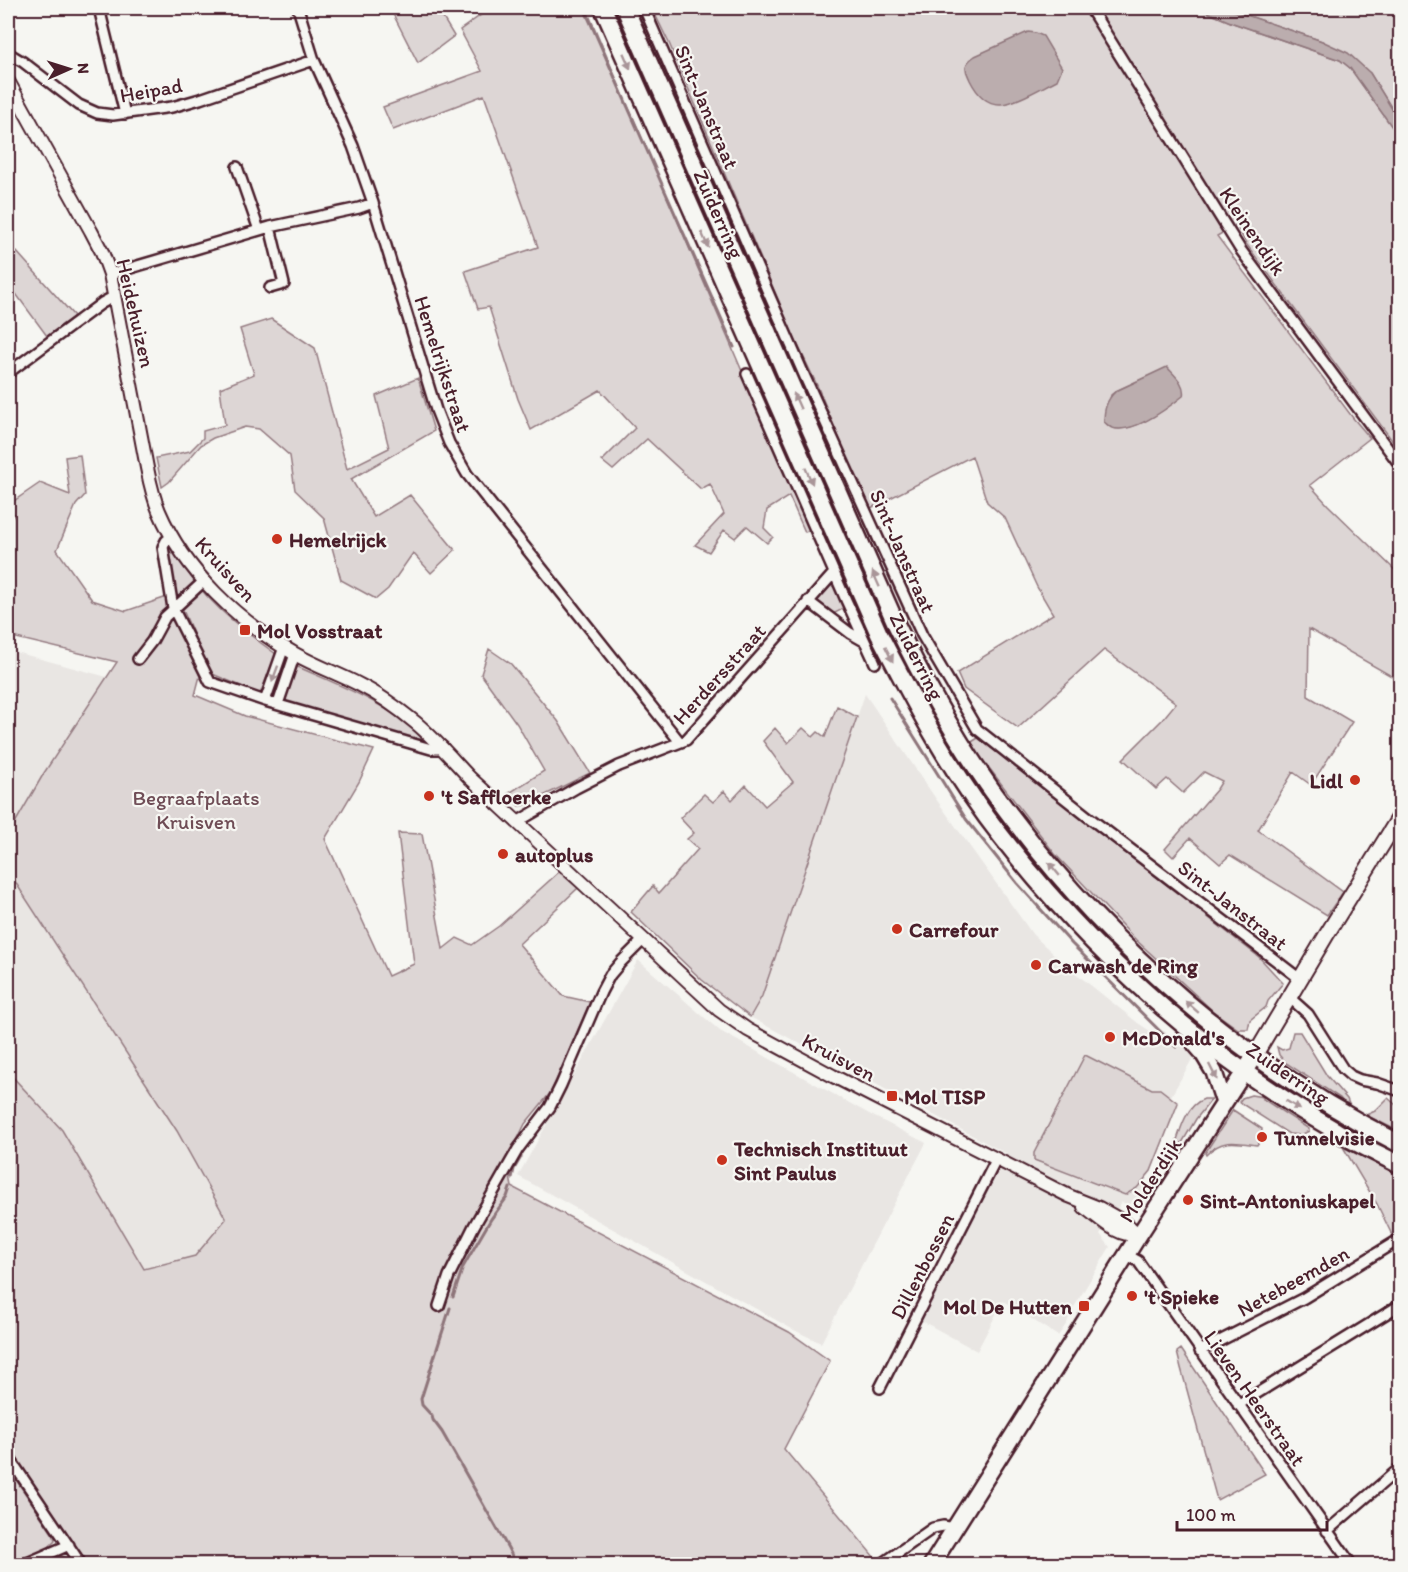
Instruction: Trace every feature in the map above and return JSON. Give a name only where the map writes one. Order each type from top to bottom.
[{"type":"highway","name":"Zuiderring","points":[[603,8],[879,634],[922,717],[970,793],[1000,836],[1083,931],[1126,974],[1194,1034],[1288,1102],[1337,1132],[1401,1165]]},
{"type":"highway","name":"Zuiderring","points":[[625,8],[897,626],[941,710],[1010,816],[1097,918],[1202,1015],[1255,1055],[1335,1108],[1401,1144]]},
{"type":"main road","name":"Molderdijk","points":[[932,1564],[1255,1055],[1401,816]]},
{"type":"main road","points":[[1194,1034],[1195,1044],[1214,1072],[1224,1103]]},
{"type":"street","points":[[99,8],[124,114]]},
{"type":"street","name":"Hemelrijkstraat","points":[[298,8],[314,60],[353,146],[373,202],[448,443],[467,474],[680,742]]},
{"type":"street","name":"Sint-Janstraat","points":[[645,8],[805,377],[922,635],[976,729],[1300,979]]},
{"type":"street","name":"Kleinendijk","points":[[1090,8],[1240,249],[1401,465]]},
{"type":"street","name":"Heipad","points":[[8,53],[79,105],[97,113],[124,114],[172,107],[314,60]]},
{"type":"street","name":"Heidehuizen","points":[[8,81],[91,231],[110,274],[151,488],[172,536]]},
{"type":"street","points":[[237,167],[259,230]]},
{"type":"street","points":[[110,274],[259,230],[359,208],[373,202]]},
{"type":"street","points":[[270,227],[284,284],[270,288]]},
{"type":"street","points":[[8,373],[102,303],[116,296]]},
{"type":"street","points":[[747,375],[875,663]]},
{"type":"street","name":"Kruisven","points":[[443,747],[430,749],[265,701],[210,682],[173,608],[163,547],[166,542],[172,536],[204,581],[246,621],[284,648],[361,685],[388,701],[416,723],[443,747],[470,777],[517,822],[643,940],[719,1010],[740,1025],[996,1160],[1099,1208],[1124,1222],[1139,1235]]},
{"type":"street","name":"Herdersstraat","points":[[517,822],[597,777],[680,742],[691,735],[834,573]]},
{"type":"street","points":[[138,659],[152,641],[165,617],[204,581]]},
{"type":"street","points":[[808,601],[864,641]]},
{"type":"street","points":[[265,701],[284,648]]},
{"type":"street","points":[[278,704],[296,654]]},
{"type":"street","points":[[439,1306],[448,1276],[474,1226],[518,1149],[550,1107],[610,975],[643,940]]},
{"type":"street","points":[[1289,997],[1308,1014],[1343,1069],[1351,1076],[1401,1091]]},
{"type":"street","name":"Dillenbossen","points":[[879,1388],[996,1160]]},
{"type":"street","name":"Netebeemden","points":[[1200,1351],[1304,1298],[1401,1239]]},
{"type":"street","name":"Lieven Heerstraat","points":[[1127,1255],[1138,1261],[1351,1564]]},
{"type":"street","points":[[1238,1405],[1401,1305]]},
{"type":"street","points":[[8,1456],[81,1564]]},
{"type":"street","points":[[1326,1531],[1401,1468]]},
{"type":"street","points":[[882,1564],[933,1528],[943,1526],[955,1528]]},
{"type":"street","points":[[25,1564],[69,1545]]},
{"type":"shaded area","points":[[1197,8],[1226,8],[1322,41],[1348,53],[1370,73],[1400,122],[1400,138],[1350,68],[1340,60]]},
{"type":"shaded area","points":[[1028,32],[1043,36],[1062,68],[1057,80],[1007,103],[996,104],[986,100],[978,93],[970,80],[966,70],[967,63],[975,56]]},
{"type":"shaded area","points":[[1167,367],[1181,384],[1183,396],[1140,424],[1120,429],[1112,428],[1104,422],[1106,405],[1116,391]]},
{"type":"shaded area","points":[[8,650],[107,677],[44,773],[8,835]]},
{"type":"shaded area","points":[[865,694],[936,799],[1033,935],[1069,968],[1138,1023],[1153,1033],[1165,1031],[1195,1054],[1170,1098],[1152,1152],[1146,1181],[1138,1198],[1128,1205],[1122,1202],[1100,1234],[1110,1247],[1058,1336],[1003,1301],[977,1351],[922,1321],[1007,1154],[750,1017],[762,996]]},
{"type":"shaded area","points":[[8,871],[177,1131],[226,1219],[195,1256],[144,1269],[62,1130],[8,1072]]},
{"type":"shaded area","name":"Technisch Instituut Sint Paulus","points":[[638,960],[720,1031],[926,1143],[821,1343],[518,1176]]},
{"type":"green space","points":[[390,8],[437,8],[454,36],[418,63]]},
{"type":"green space","points":[[482,8],[586,8],[810,530],[805,532],[789,496],[767,510],[764,528],[773,537],[767,543],[747,526],[735,538],[724,530],[709,552],[695,545],[724,514],[710,484],[701,489],[647,439],[613,470],[602,461],[635,428],[600,390],[531,430],[518,399],[489,307],[478,309],[465,271],[538,247],[484,95],[393,130],[383,107],[482,71],[460,30],[485,12]]},
{"type":"green space","points":[[652,8],[1197,8],[1340,60],[1350,68],[1400,138],[1400,451],[1247,245],[1236,225],[1217,236],[1370,438],[1310,485],[1400,575],[1400,681],[1309,629],[1308,696],[1352,722],[1311,785],[1293,772],[1258,830],[1343,892],[1327,915],[1230,855],[1220,864],[1190,838],[1173,857],[1165,849],[1222,781],[1204,772],[1183,793],[1167,779],[1156,789],[1123,759],[1176,703],[1104,650],[1018,728],[964,689],[957,673],[1053,614],[1037,587],[1005,518],[987,502],[972,456],[869,509]],"holes":[[[1167,368],[1176,401],[1138,425],[1121,429],[1113,428],[1105,422],[1111,395]]]},
{"type":"green space","points":[[1226,8],[1400,8],[1400,122],[1370,73],[1322,41]]},
{"type":"green space","points":[[8,242],[74,316],[47,336],[8,283]]},
{"type":"green space","points":[[271,319],[315,348],[347,469],[389,448],[376,396],[418,378],[434,431],[351,479],[374,517],[410,495],[455,550],[431,573],[413,553],[388,589],[376,599],[341,580],[324,518],[295,490],[290,456],[259,429],[245,427],[213,438],[201,445],[162,487],[156,458],[190,451],[203,438],[203,431],[225,425],[220,388],[254,374],[240,329]]},
{"type":"green space","name":"Begraafplaats Kruisven","points":[[80,455],[85,495],[76,505],[57,550],[92,600],[126,611],[167,597],[200,676],[195,695],[245,716],[374,750],[359,782],[325,839],[388,976],[414,964],[398,833],[422,834],[443,949],[457,938],[472,945],[499,926],[559,872],[578,888],[519,944],[563,996],[590,1002],[551,1092],[525,1124],[507,1161],[512,1187],[789,1332],[830,1361],[784,1449],[875,1558],[867,1564],[88,1564],[8,1446],[8,1072],[62,1130],[144,1269],[195,1256],[226,1219],[177,1131],[8,871],[8,835],[44,773],[117,662],[8,636],[8,525],[14,514],[8,505],[40,483],[70,495],[65,457]]},
{"type":"green space","points":[[170,552],[176,554],[207,597],[247,633],[276,654],[260,694],[210,673],[177,596],[169,558]]},
{"type":"green space","points":[[827,585],[837,587],[845,605],[835,613],[830,612],[818,602],[817,595]]},
{"type":"green space","points":[[489,649],[511,664],[558,721],[590,773],[525,805],[519,806],[506,795],[544,771],[517,724],[481,674]]},
{"type":"green space","points":[[296,666],[380,705],[422,738],[417,742],[285,701]]},
{"type":"green space","points":[[837,706],[857,717],[762,996],[750,1017],[702,980],[631,912],[653,886],[659,893],[698,849],[687,839],[694,833],[680,818],[704,794],[713,802],[724,791],[732,800],[746,785],[765,806],[793,782],[763,741],[775,728],[788,743],[803,728],[813,737],[818,732],[825,737]]},
{"type":"green space","points":[[978,738],[1259,957],[1283,983],[1268,1001],[1266,1007],[1250,1020],[1248,1029],[1238,1029],[1213,1011],[1136,940],[1055,854],[970,743]]},
{"type":"green space","points":[[1293,1032],[1300,1032],[1327,1076],[1349,1104],[1286,1063],[1279,1055],[1277,1047],[1282,1050],[1289,1048]]},
{"type":"green space","points":[[1085,1055],[1152,1089],[1160,1089],[1178,1103],[1151,1171],[1137,1188],[1125,1195],[1034,1160],[1034,1153]]},
{"type":"green space","points":[[1251,1095],[1263,1097],[1309,1131],[1301,1135],[1289,1134],[1239,1102],[1242,1098]]},
{"type":"green space","points":[[1388,1098],[1396,1105],[1400,1100],[1400,1132],[1366,1115],[1375,1111]]},
{"type":"green space","points":[[1204,1099],[1212,1099],[1196,1119],[1172,1160],[1186,1116],[1197,1103]]},
{"type":"green space","points":[[1233,1110],[1262,1129],[1261,1139],[1257,1145],[1230,1142],[1218,1146],[1206,1155],[1205,1153]]},
{"type":"green space","points":[[1343,1147],[1400,1175],[1400,1235],[1394,1239],[1377,1204]]},
{"type":"green space","points":[[1181,1349],[1265,1474],[1217,1500],[1177,1352]]},
{"type":"green space","points":[[8,1468],[54,1536],[55,1541],[48,1548],[53,1557],[62,1556],[72,1560],[74,1564],[8,1564]]},
{"type":"waterway","points":[[584,8],[734,347]]},
{"type":"waterway","points":[[890,698],[966,819],[1017,883],[1072,944],[1176,1047]]},
{"type":"waterway","points":[[512,1178],[521,1157]]},
{"type":"waterway","points":[[453,1297],[463,1267],[491,1219],[507,1197],[510,1188]]},
{"type":"waterway","points":[[450,1308],[421,1399],[422,1405],[442,1432],[516,1564]]},
{"type":"place","name":"Hemelrijck","points":[[277,539]]},
{"type":"place","name":"Mol Vosstraat","points":[[245,630]]},
{"type":"place","name":"Lidl","points":[[1355,780]]},
{"type":"place","name":"'t Saffloerke","points":[[429,796]]},
{"type":"place","name":"autoplus","points":[[503,854]]},
{"type":"place","name":"Carrefour","points":[[897,929]]},
{"type":"place","name":"Carwash de Ring","points":[[1036,965]]},
{"type":"place","name":"McDonald's","points":[[1110,1037]]},
{"type":"place","name":"Mol TISP","points":[[892,1096]]},
{"type":"place","name":"Tunnelvisie","points":[[1262,1137]]},
{"type":"place","name":"Technisch Instituut Sint Paulus","points":[[722,1160]]},
{"type":"place","name":"Sint-Antoniuskapel","points":[[1188,1200]]},
{"type":"place","name":"'t Spieke","points":[[1132,1296]]},
{"type":"place","name":"Mol De Hutten","points":[[1084,1306]]}]
